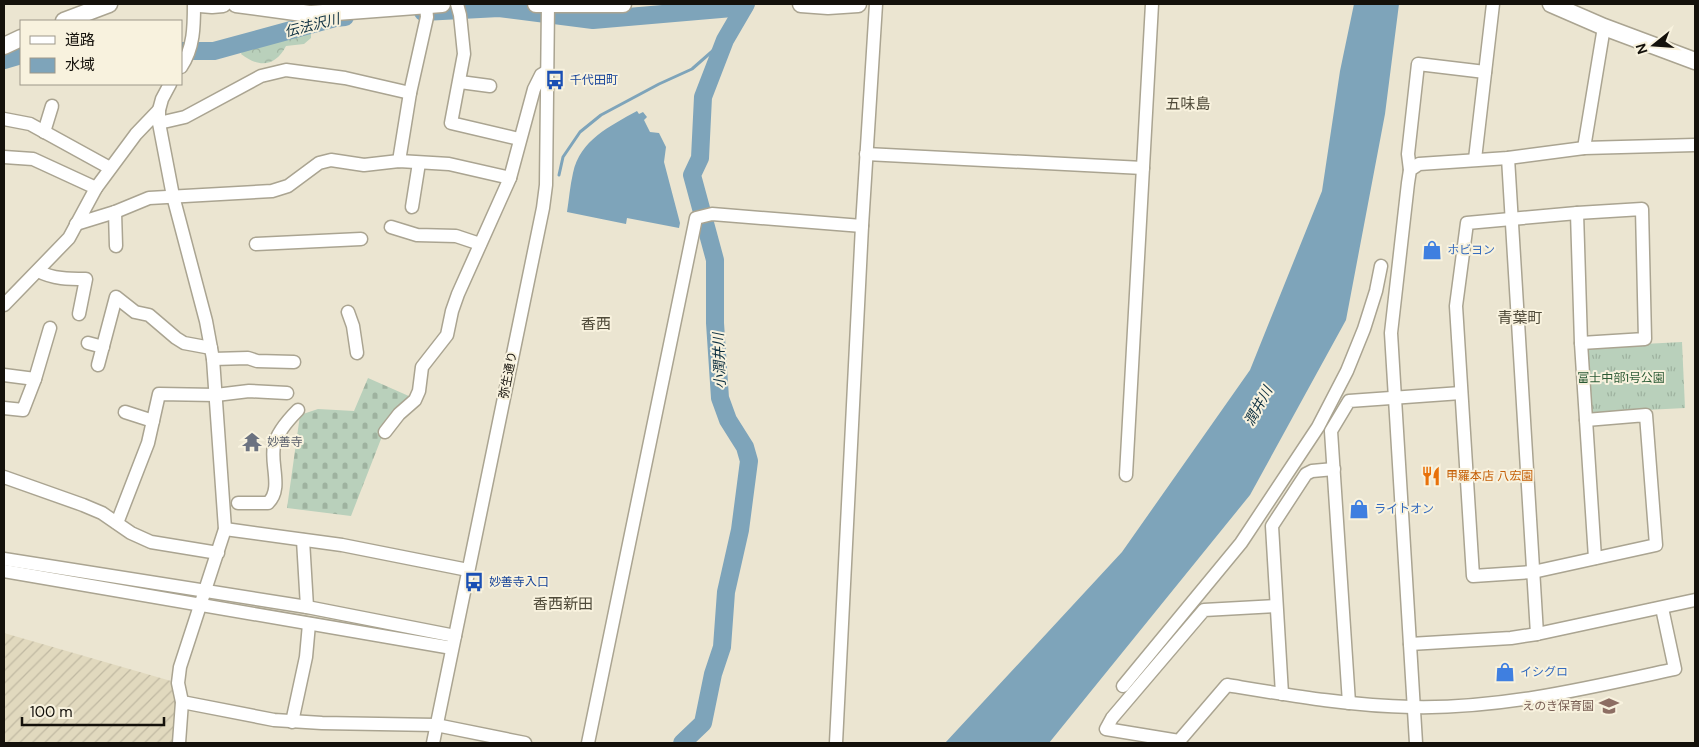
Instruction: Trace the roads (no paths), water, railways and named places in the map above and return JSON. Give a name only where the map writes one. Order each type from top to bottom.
[{"type":"main road","points":[[67,20],[109,4]]},
{"type":"main road","points":[[200,4],[222,4]]},
{"type":"main road","points":[[236,4],[310,14],[442,8]]},
{"type":"main road","points":[[544,4],[623,4]]},
{"type":"main road","points":[[801,4],[828,6],[858,4]]},
{"type":"main road","points":[[1551,4],[1604,27],[1695,61]]},
{"type":"main road","points":[[4,46],[20,38]]},
{"type":"street","points":[[184,62],[191,45],[194,28],[194,4]]},
{"type":"street","name":"弥生通り","points":[[433,743],[543,208],[546,185],[544,4]]},
{"type":"street","points":[[836,743],[862,226],[876,4]]},
{"type":"street","points":[[1126,475],[1152,4]]},
{"type":"street","points":[[1475,159],[1493,4]]},
{"type":"street","points":[[442,8],[464,54],[452,123],[519,139]]},
{"type":"street","points":[[399,161],[410,93],[442,8]]},
{"type":"street","points":[[1584,148],[1604,27]]},
{"type":"street","points":[[1416,743],[1390,333],[1410,170],[1408,154],[1418,64],[1485,72]]},
{"type":"street","points":[[159,123],[185,117],[261,76],[286,70],[345,78],[410,93]]},
{"type":"street","points":[[385,432],[399,414],[415,400],[419,391],[422,366],[446,335],[455,303],[510,178],[534,89],[541,75],[546,72]]},
{"type":"street","points":[[460,82],[490,86]]},
{"type":"street","points":[[169,85],[162,99],[159,110],[159,123],[173,196],[206,321],[212,353],[230,503],[218,553],[180,668],[178,683],[182,702],[179,743]]},
{"type":"street","points":[[44,132],[52,106]]},
{"type":"street","points":[[4,305],[69,238],[96,188],[110,168],[136,134],[159,110]]},
{"type":"street","points":[[4,119],[30,124],[110,168]]},
{"type":"street","points":[[1410,170],[1419,164],[1508,158],[1584,148],[1695,145]]},
{"type":"street","points":[[866,154],[1143,168]]},
{"type":"street","points":[[4,157],[33,160],[96,188]]},
{"type":"street","points":[[1508,158],[1537,634]]},
{"type":"street","points":[[76,224],[115,212],[149,198],[272,191],[288,186],[319,163],[331,160],[364,164],[399,161],[449,164],[510,178]]},
{"type":"street","points":[[412,207],[419,163]]},
{"type":"street","points":[[1582,343],[1645,339],[1642,209],[1467,223],[1456,306],[1473,576],[1533,572],[1656,546],[1646,415],[1586,420]]},
{"type":"street","points":[[115,212],[116,246]]},
{"type":"street","points":[[1577,213],[1586,420],[1595,558]]},
{"type":"street","points":[[588,743],[696,218],[712,214],[862,226]]},
{"type":"street","points":[[391,227],[417,235],[456,236],[480,244]]},
{"type":"street","points":[[256,244],[361,239]]},
{"type":"street","points":[[1123,686],[1241,543],[1318,427],[1347,371],[1364,329],[1376,291],[1381,266]]},
{"type":"street","points":[[38,271],[64,280],[86,279],[79,314]]},
{"type":"street","points":[[98,365],[116,297],[135,312],[149,315],[184,343],[212,353],[248,358],[256,361],[294,362]]},
{"type":"street","points":[[348,312],[353,326],[357,353]]},
{"type":"street","points":[[4,408],[23,410],[35,379],[50,328]]},
{"type":"street","points":[[88,343],[103,346]]},
{"type":"street","points":[[4,375],[35,379]]},
{"type":"street","points":[[117,523],[148,443],[159,394],[216,395],[249,391],[288,392]]},
{"type":"street","points":[[1349,703],[1332,431],[1349,401],[1394,396],[1461,393]]},
{"type":"street","points":[[230,503],[268,503],[273,498],[275,488],[274,444],[284,426],[298,410]]},
{"type":"street","points":[[125,412],[153,421]]},
{"type":"street","points":[[1282,694],[1272,526],[1306,474],[1312,471],[1334,469]]},
{"type":"street","points":[[4,477],[83,504],[102,513],[132,533],[158,544],[218,553]]},
{"type":"street","points":[[225,529],[342,545],[468,570]]},
{"type":"street","points":[[303,540],[307,607]]},
{"type":"street","points":[[4,559],[307,607],[453,642]]},
{"type":"street","points":[[4,571],[309,624],[453,642]]},
{"type":"street","points":[[1410,644],[1511,638],[1537,634],[1695,600]]},
{"type":"street","points":[[1276,606],[1204,610],[1112,718],[1106,729],[1179,741],[1227,685],[1349,703],[1414,708],[1491,704],[1522,700],[1675,669],[1662,608]]},
{"type":"street","points":[[292,722],[306,657],[309,624]]},
{"type":"street","points":[[182,702],[265,719],[292,722],[436,726],[525,743]]},
{"type":"water","name":"潤井川","points":[[1354,4],[1399,4],[1385,114],[1346,320],[1250,495],[1049,743],[945,743],[1122,552],[1250,370],[1322,191],[1340,71]]},
{"type":"water","points":[[637,111],[639,114],[643,112],[647,117],[644,120],[650,132],[659,133],[666,147],[664,162],[680,223],[679,228],[627,218],[626,224],[567,212],[573,173],[582,152],[598,135]]},
{"type":"waterway","name":"小潤井川","points":[[682,743],[703,723],[713,674],[722,647],[726,592],[740,530],[749,461],[745,447],[728,420],[720,398],[715,323],[715,260],[692,175],[700,158],[703,97],[725,40],[746,4]]},
{"type":"waterway","name":"伝法沢川","points":[[423,12],[499,8],[593,20],[744,7]]},
{"type":"waterway","name":"伝法沢川","points":[[182,51],[214,51],[335,18],[345,17]]},
{"type":"waterway","points":[[559,175],[563,157],[580,132],[601,115],[659,84],[692,69],[725,40]]},
{"type":"waterway","name":"伝法沢川","points":[[4,60],[20,55]]},
{"type":"place","name":"千代田町","points":[[555,80]]},
{"type":"place","name":"ホビヨン","points":[[1432,250]]},
{"type":"place","name":"妙善寺","points":[[252,442]]},
{"type":"place","name":"甲羅本店 八宏園","points":[[1431,476]]},
{"type":"place","name":"ライトオン","points":[[1359,509]]},
{"type":"place","name":"妙善寺入口","points":[[474,582]]},
{"type":"place","name":"イシグロ","points":[[1505,672]]},
{"type":"place","name":"えのき保育園","points":[[1609,706]]},
{"type":"district","name":"五味島","points":[[1188,104]]},
{"type":"district","name":"青葉町","points":[[1520,318]]},
{"type":"district","name":"香西","points":[[596,324]]},
{"type":"district","name":"香西新田","points":[[563,604]]},
{"type":"park label","name":"富士中部1号公園","points":[[1621,378]]}]
